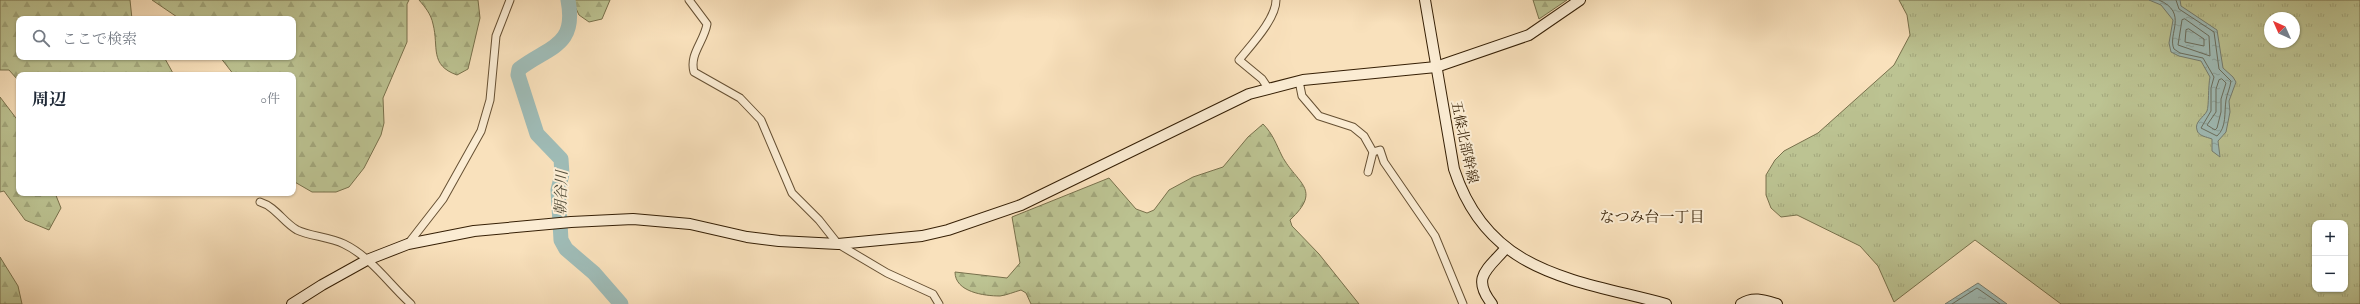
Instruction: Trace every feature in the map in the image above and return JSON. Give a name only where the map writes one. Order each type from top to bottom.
[{"type":"street","points":[[408,244],[443,199],[481,131],[490,100],[496,36],[510,0]]},
{"type":"street","points":[[690,0],[707,24],[706,32],[693,57],[692,64],[694,72],[740,98],[756,114],[767,133],[792,193],[820,220],[838,244],[887,274],[933,294],[938,304]]},
{"type":"street","points":[[1268,88],[1262,79],[1239,60],[1272,17],[1276,7],[1276,0]]},
{"type":"street","name":"五條北部幹線","points":[[1425,0],[1454,169],[1463,194],[1476,217],[1506,248],[1517,256],[1544,270],[1666,304]]},
{"type":"street","points":[[292,304],[322,285],[367,260],[408,244],[457,234],[552,223],[606,219],[660,220],[779,241],[838,244],[922,236],[948,230],[1021,205],[1227,103],[1268,88],[1299,81],[1436,66],[1529,35],[1580,0]]},
{"type":"street","points":[[1299,81],[1302,96],[1319,116],[1353,127],[1364,136],[1372,152],[1368,172]]},
{"type":"street","points":[[1372,152],[1380,150],[1384,162],[1435,236],[1463,304]]},
{"type":"street","points":[[260,202],[274,210],[297,230],[344,244],[367,260],[411,304]]},
{"type":"street","points":[[1492,304],[1481,289],[1481,282],[1486,271],[1506,248]]},
{"type":"street","points":[[1741,304],[1748,299],[1757,298],[1777,304]]},
{"type":"green space","points":[[0,0],[130,0],[132,16],[16,16],[16,60],[166,60],[172,72],[16,72],[16,78],[9,70],[0,70]]},
{"type":"green space","points":[[152,0],[409,0],[407,4],[407,42],[383,98],[384,123],[381,135],[364,168],[349,187],[336,192],[312,192],[296,183],[296,72],[232,72],[222,60],[296,60],[296,16],[176,16]]},
{"type":"green space","points":[[419,0],[478,0],[480,18],[468,69],[457,75],[448,71],[442,66],[437,54],[435,32],[431,17]]},
{"type":"green space","points":[[572,0],[610,0],[602,19],[589,22],[579,15]]},
{"type":"green space","points":[[1533,0],[1567,0],[1539,19]]},
{"type":"green space","points":[[1899,0],[2360,0],[2360,304],[2061,304],[1975,240],[1894,302],[1878,266],[1860,246],[1797,215],[1781,217],[1771,208],[1766,195],[1766,175],[1775,160],[1784,151],[1818,133],[1894,65],[1910,35],[1907,15]]},
{"type":"green space","points":[[0,97],[16,118],[16,196],[56,196],[61,208],[49,230],[25,220],[4,191],[0,192]]},
{"type":"green space","points":[[1263,124],[1272,135],[1288,166],[1300,180],[1306,194],[1305,201],[1290,220],[1292,226],[1319,254],[1359,304],[1031,304],[1026,293],[1021,290],[1000,296],[979,294],[965,288],[956,279],[955,272],[1007,278],[1020,263],[1012,217],[1109,178],[1136,209],[1147,213],[1154,210],[1169,190],[1193,177],[1223,167],[1248,137]]},
{"type":"green space","points":[[0,257],[18,286],[22,304],[0,304]]},
{"type":"water","points":[[2149,0],[2180,0],[2181,6],[2217,30],[2223,68],[2233,77],[2236,82],[2229,101],[2230,112],[2226,132],[2218,141],[2220,157],[2212,151],[2212,139],[2199,134],[2196,127],[2207,111],[2210,77],[2201,61],[2179,56],[2171,52],[2169,43],[2173,20],[2161,5]]},
{"type":"water","points":[[1978,283],[2007,304],[1945,304]]},
{"type":"waterway","name":"朝谷川","points":[[568,0],[570,16],[568,27],[564,36],[558,44],[519,69],[518,75],[537,134],[561,159],[562,174],[558,190],[561,240],[566,249],[594,273],[621,304]]},
{"type":"district","name":"なつみ台一丁目","points":[[1652,217]]}]
